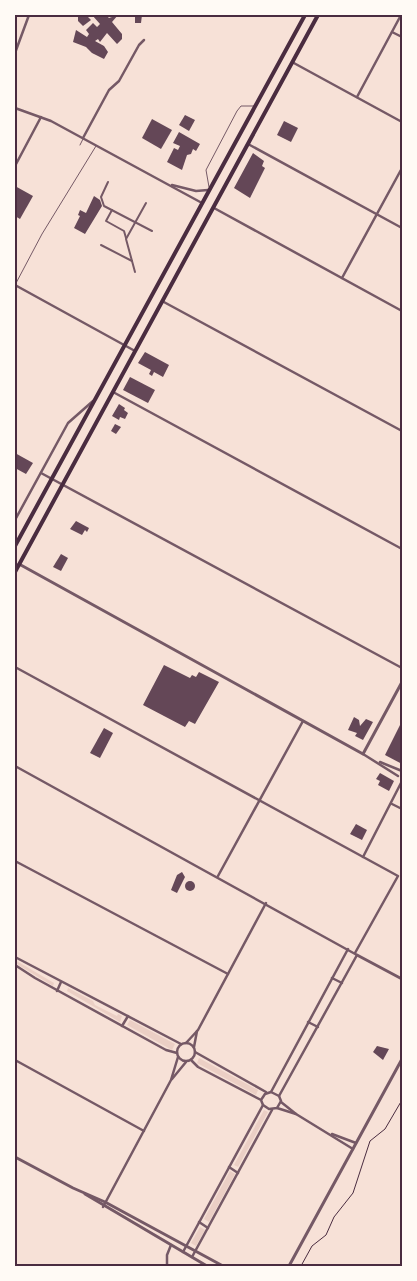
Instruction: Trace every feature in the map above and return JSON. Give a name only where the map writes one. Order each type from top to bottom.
[{"type":"main road","points":[[15,546],[304,15]]},
{"type":"main road","points":[[15,572],[318,15]]},
{"type":"main road","points":[[202,203],[214,208]]},
{"type":"main road","points":[[15,561],[19,564]]},
{"type":"street","points":[[15,53],[30,15]]},
{"type":"street","points":[[356,98],[401,15]]},
{"type":"street","points":[[392,32],[402,37]]},
{"type":"street","points":[[83,138],[107,94],[118,81],[139,45],[144,40]]},
{"type":"street","points":[[292,62],[402,122]]},
{"type":"street","points":[[15,108],[41,117],[97,145],[202,203]]},
{"type":"street","points":[[15,166],[41,117]]},
{"type":"street","points":[[248,144],[402,228]]},
{"type":"street","points":[[342,278],[402,168]]},
{"type":"street","points":[[108,182],[101,197],[104,206],[152,231]]},
{"type":"street","points":[[164,182],[188,189],[210,190]]},
{"type":"street","points":[[126,239],[146,203]]},
{"type":"street","points":[[214,208],[402,311]]},
{"type":"street","points":[[112,210],[106,221],[124,232],[133,261],[134,272]]},
{"type":"street","points":[[101,245],[133,261]]},
{"type":"street","points":[[15,285],[135,351]]},
{"type":"street","points":[[162,300],[402,431]]},
{"type":"street","points":[[113,392],[402,549]]},
{"type":"street","points":[[15,520],[68,423],[96,399]]},
{"type":"street","points":[[41,473],[402,668]]},
{"type":"street","points":[[19,564],[303,720],[378,762],[398,776],[402,781],[364,856]]},
{"type":"street","points":[[15,667],[398,876],[342,983],[279,1096]]},
{"type":"street","points":[[363,754],[402,682]]},
{"type":"street","points":[[218,876],[303,720]]},
{"type":"street","points":[[378,762],[402,771],[398,776]]},
{"type":"street","points":[[15,766],[218,876],[402,979]]},
{"type":"street","points":[[392,804],[402,809]]},
{"type":"street","points":[[15,861],[228,974]]},
{"type":"street","points":[[15,957],[181,1044],[186,1043],[198,1030],[266,903]]},
{"type":"street","points":[[271,1092],[348,949]]},
{"type":"street","points":[[15,965],[166,1050],[177,1053]]},
{"type":"street","points":[[332,978],[342,983]]},
{"type":"street","points":[[57,990],[61,982]]},
{"type":"street","points":[[122,1026],[128,1016]]},
{"type":"street","points":[[308,1022],[318,1027]]},
{"type":"street","points":[[102,1206],[171,1080],[186,1062],[191,1060],[195,1052],[194,1047],[198,1030]]},
{"type":"street","points":[[186,1043],[194,1047]]},
{"type":"street","points":[[171,1080],[181,1044]]},
{"type":"street","points":[[195,1052],[266,1093],[271,1092],[279,1096],[281,1101],[296,1114]]},
{"type":"street","points":[[178,1057],[186,1062]]},
{"type":"street","points":[[289,1266],[402,1059]]},
{"type":"street","points":[[15,1060],[144,1130]]},
{"type":"street","points":[[191,1060],[198,1067],[262,1100]]},
{"type":"street","points":[[183,1252],[263,1105],[262,1100],[266,1093]]},
{"type":"street","points":[[192,1257],[272,1110],[277,1108],[281,1101]]},
{"type":"street","points":[[263,1105],[272,1110]]},
{"type":"street","points":[[277,1108],[296,1114],[330,1133],[353,1149]]},
{"type":"street","points":[[330,1133],[356,1143]]},
{"type":"street","points":[[15,1157],[83,1193],[105,1202],[223,1266]]},
{"type":"street","points":[[229,1168],[238,1173]]},
{"type":"street","points":[[83,1193],[102,1206],[207,1266]]},
{"type":"street","points":[[199,1222],[208,1228]]},
{"type":"street","points":[[167,1266],[167,1254],[171,1245]]},
{"type":"lane","points":[[210,190],[206,170],[237,111],[241,106],[256,106]]},
{"type":"lane","points":[[80,145],[83,138]]},
{"type":"lane","points":[[15,285],[42,234],[97,145]]},
{"type":"path","points":[[301,1266],[309,1250],[326,1234],[334,1217],[353,1193],[370,1141],[385,1129],[402,1100]]},
{"type":"shaded area","points":[[15,960],[54,983],[53,986],[15,963]]},
{"type":"shaded area","points":[[68,988],[93,1001],[95,1005],[117,1016],[118,1014],[122,1016],[120,1022],[67,991]]},
{"type":"shaded area","points":[[130,1020],[175,1044],[172,1050],[127,1025]]},
{"type":"shaded area","points":[[199,1058],[258,1090],[256,1095],[197,1063]]},
{"type":"shaded area","points":[[264,1110],[268,1112],[238,1167],[234,1165]]},
{"type":"shaded area","points":[[230,1171],[235,1174],[209,1222],[204,1219]]},
{"type":"shaded area","points":[[200,1227],[205,1230],[196,1246],[191,1243]]},
{"type":"building","points":[[78,15],[86,15],[91,20],[83,26],[78,21]]},
{"type":"building","points":[[92,15],[106,15],[109,18],[118,15],[112,22],[122,34],[122,39],[117,44],[107,33],[100,42],[98,39],[95,41],[104,46],[108,52],[104,59],[92,53],[86,47],[73,42],[76,30],[87,37],[89,34],[86,30],[93,23],[97,27],[100,24]]},
{"type":"building","points":[[135,15],[142,15],[141,23],[135,23]]},
{"type":"building","points":[[185,115],[195,120],[189,131],[179,125]]},
{"type":"building","points":[[152,119],[172,130],[161,149],[142,138]]},
{"type":"building","points":[[284,121],[298,128],[291,142],[277,135]]},
{"type":"building","points":[[179,132],[200,144],[196,151],[193,149],[191,154],[187,155],[182,170],[167,162],[174,148],[178,150],[180,146],[173,143]]},
{"type":"building","points":[[253,153],[264,161],[262,166],[265,168],[250,198],[234,188]]},
{"type":"building","points":[[15,186],[33,196],[20,219],[15,216]]},
{"type":"building","points":[[94,196],[100,200],[102,206],[85,234],[74,228],[80,216],[78,215],[80,210],[86,213]]},
{"type":"building","points":[[145,352],[169,365],[163,377],[154,372],[152,376],[149,374],[151,370],[138,363]]},
{"type":"building","points":[[130,377],[155,390],[148,403],[123,390]]},
{"type":"building","points":[[119,404],[128,413],[125,419],[120,417],[119,420],[112,416]]},
{"type":"building","points":[[115,424],[121,427],[116,434],[111,431]]},
{"type":"building","points":[[15,453],[33,463],[26,474],[15,468]]},
{"type":"building","points":[[76,521],[89,528],[87,532],[85,530],[82,535],[70,529]]},
{"type":"building","points":[[61,554],[68,558],[61,571],[53,567]]},
{"type":"building","points":[[164,665],[190,678],[192,675],[196,677],[199,672],[219,682],[195,724],[189,721],[185,727],[143,705]]},
{"type":"building","points":[[354,717],[359,720],[360,726],[366,719],[373,722],[363,740],[355,736],[357,733],[348,730]]},
{"type":"building","points":[[402,721],[402,764],[385,755]]},
{"type":"building","points":[[104,728],[113,733],[100,758],[90,753]]},
{"type":"building","points":[[380,773],[394,781],[389,791],[378,785],[380,781],[376,779]]},
{"type":"building","points":[[356,824],[367,830],[362,840],[350,834]]},
{"type":"building","points":[[182,872],[185,877],[177,893],[171,890],[177,875]]},
{"type":"building","points":[[188,881],[192,881],[195,886],[194,890],[188,891],[185,888],[185,884]]},
{"type":"building","points":[[377,1046],[389,1049],[383,1060],[373,1052]]}]
